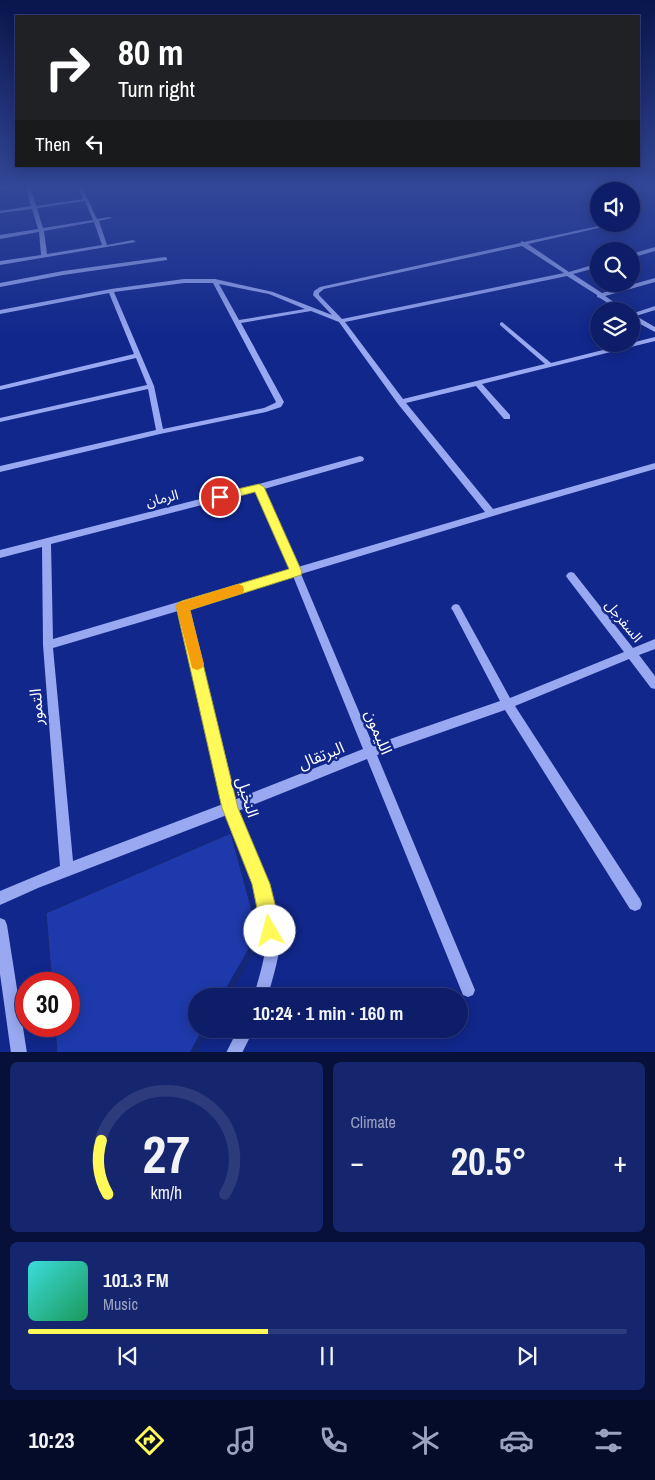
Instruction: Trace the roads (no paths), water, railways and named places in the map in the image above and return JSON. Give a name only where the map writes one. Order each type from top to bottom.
[{"type":"street","points":[[42,236],[44,255]]},
{"type":"street","points":[[101,236],[105,246]]},
{"type":"street","points":[[491,514],[401,402],[342,321],[316,295],[318,290],[555,236]]},
{"type":"street","points":[[0,263],[133,242]]},
{"type":"street","points":[[522,243],[610,302]]},
{"type":"street","points":[[640,253],[655,249]]},
{"type":"street","points":[[0,285],[63,273],[164,258]]},
{"type":"street","points":[[0,312],[111,291],[184,281],[215,281],[257,289],[342,321],[590,268]]},
{"type":"street","points":[[600,296],[655,280]]},
{"type":"street","points":[[0,469],[266,410],[278,405],[280,402],[215,281]]},
{"type":"street","points":[[111,291],[151,386],[160,432]]},
{"type":"street","points":[[640,313],[655,308]]},
{"type":"street","points":[[237,322],[312,309]]},
{"type":"street","points":[[640,321],[655,330]]},
{"type":"street","points":[[502,324],[550,365]]},
{"type":"street","points":[[401,402],[655,339]]},
{"type":"street","points":[[0,388],[138,355]]},
{"type":"street","points":[[476,384],[507,417]]},
{"type":"street","points":[[0,420],[151,386]]},
{"type":"street","name":"الرمان","points":[[0,554],[360,459]]},
{"type":"street","points":[[48,645],[491,514],[528,501],[655,466]]},
{"type":"street","name":"الليمون","points":[[259,487],[296,572],[467,988]]},
{"type":"street","name":"التمور","points":[[46,542],[48,645],[67,870]]},
{"type":"street","name":"السفرجل","points":[[571,576],[655,684]]},
{"type":"street","name":"النخيل","points":[[182,606],[230,808],[261,884],[268,912],[272,949],[263,988]]},
{"type":"street","points":[[456,608],[507,704],[635,904]]},
{"type":"street","name":"البرتقال","points":[[0,898],[370,752],[507,704],[655,644]]},
{"type":"street","points":[[0,925],[19,1052]]},
{"type":"street","points":[[234,1052],[241,1038]]}]
